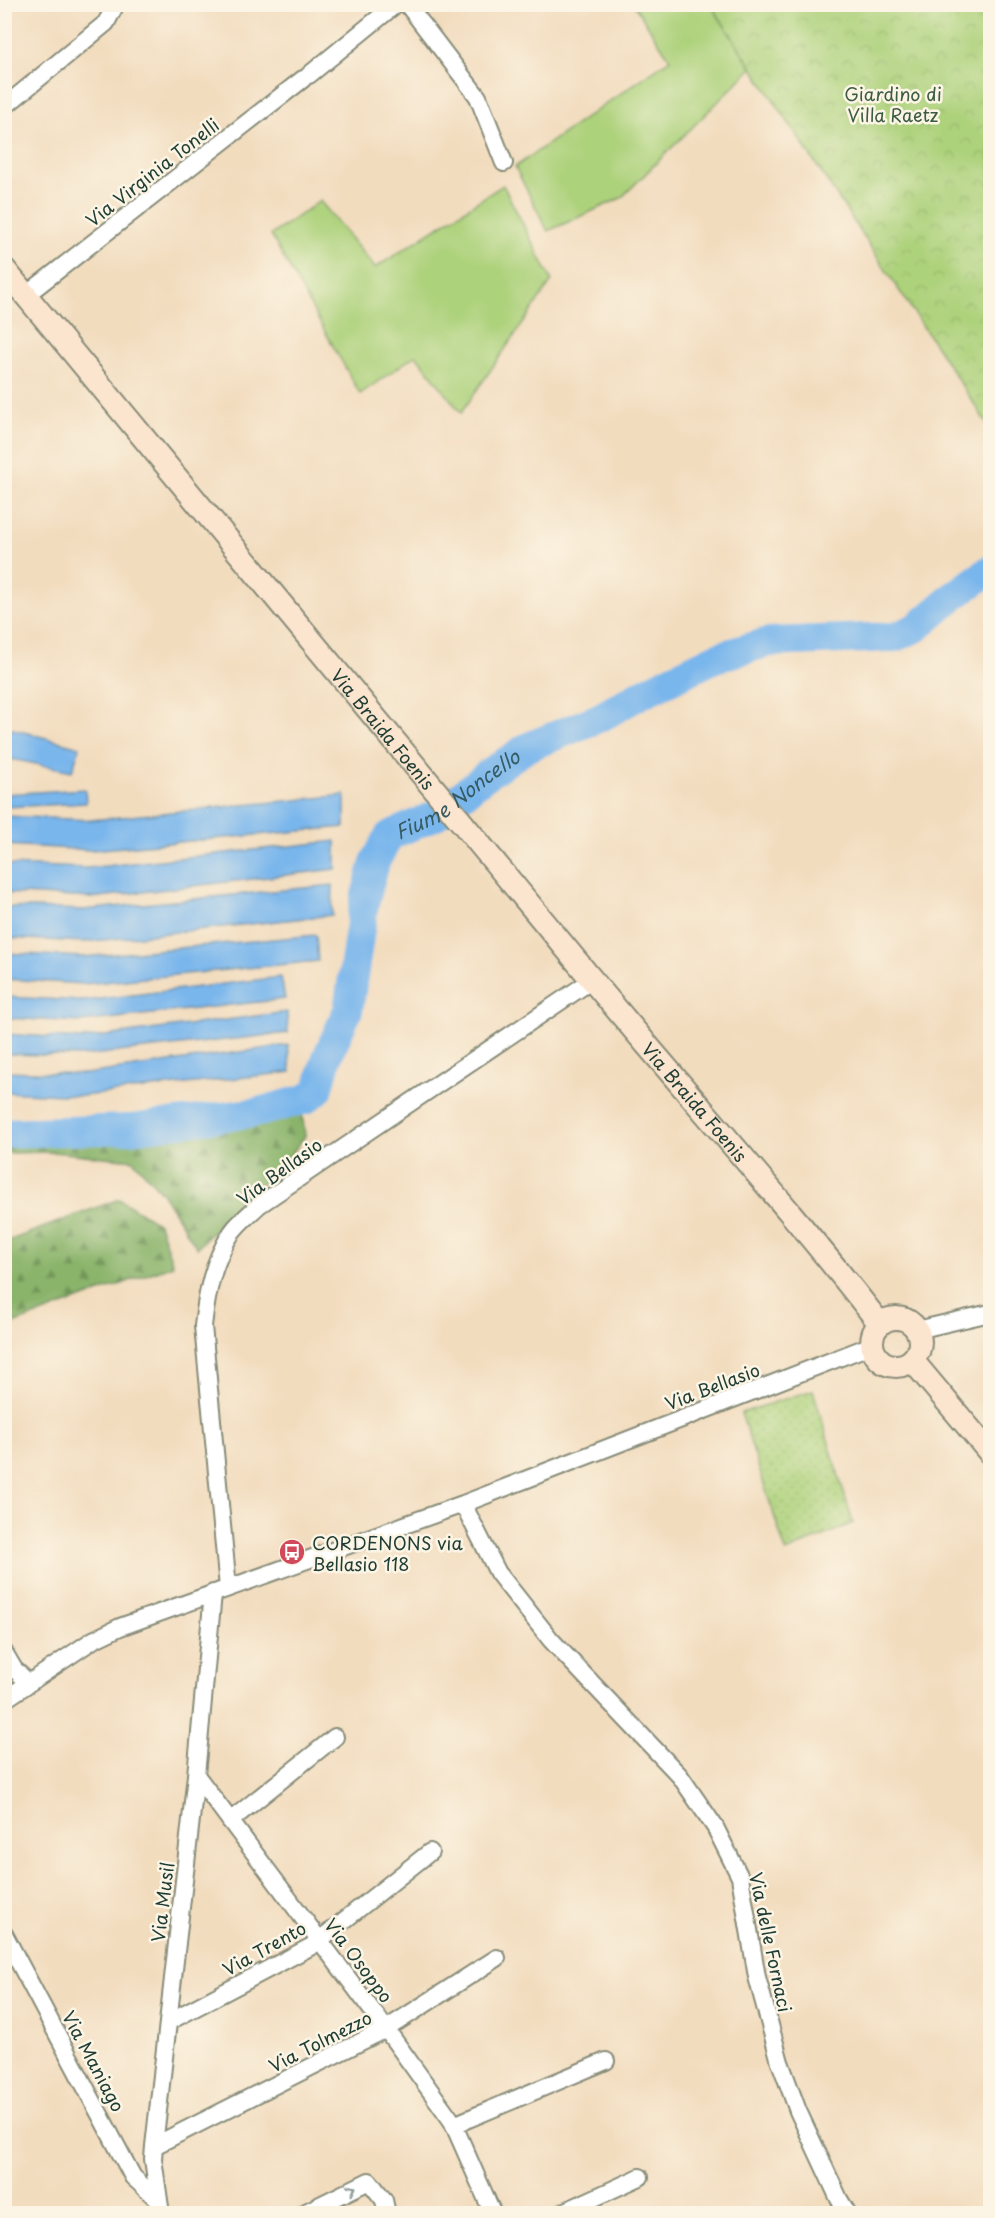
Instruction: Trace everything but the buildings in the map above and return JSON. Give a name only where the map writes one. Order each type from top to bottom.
[{"type":"street","points":[[4,107],[106,23],[117,4]]},
{"type":"street","name":"Via Virginia Tonelli","points":[[26,295],[396,4]]},
{"type":"street","points":[[406,4],[478,97],[504,163]]},
{"type":"street","name":"Via Braida Foenis","points":[[4,268],[325,660],[591,980],[710,1118],[876,1334]]},
{"type":"street","name":"Via Bellasio","points":[[221,1591],[203,1326],[208,1285],[233,1231],[259,1205],[591,980]]},
{"type":"street","points":[[917,1330],[990,1313]]},
{"type":"street","points":[[896,1318],[907,1320],[917,1330],[920,1344],[912,1360],[896,1366],[886,1364],[877,1357],[876,1334],[886,1320],[896,1318]]},
{"type":"street","name":"Via Bellasio","points":[[4,1701],[93,1640],[120,1627],[462,1504],[876,1334]]},
{"type":"street","points":[[912,1360],[990,1453]]},
{"type":"street","name":"Via delle Fornaci","points":[[462,1504],[498,1573],[551,1640],[680,1776],[715,1827],[740,1877],[757,1977],[780,2062],[798,2111],[839,2199],[849,2214]]},
{"type":"street","name":"Via Musil","points":[[159,2206],[153,2159],[154,2146],[196,1775],[221,1591]]},
{"type":"street","points":[[4,1652],[14,1670],[29,1683]]},
{"type":"street","points":[[230,1821],[334,1737]]},
{"type":"street","name":"Via Osoppo","points":[[196,1775],[386,2029],[454,2125],[493,2214]]},
{"type":"street","name":"Via Trento","points":[[168,2022],[312,1946],[430,1852]]},
{"type":"street","name":"Via Maniago","points":[[4,1934],[133,2177],[159,2206]]},
{"type":"street","name":"Via Tolmezzo","points":[[154,2146],[386,2029],[497,1958]]},
{"type":"street","points":[[454,2125],[606,2061]]},
{"type":"street","points":[[559,2214],[640,2177]]},
{"type":"street","points":[[302,2214],[369,2181],[384,2200],[387,2214]]},
{"type":"green space","points":[[634,5],[711,5],[752,68],[621,198],[548,231],[515,167],[670,59]]},
{"type":"green space","name":"Giardino di Villa Raetz","points":[[711,5],[990,5],[990,428]]},
{"type":"green space","points":[[503,185],[552,281],[461,413],[416,355],[360,394],[271,235],[320,201],[375,268]]},
{"type":"green space","points":[[287,1105],[302,1112],[305,1136],[290,1156],[197,1248],[163,1194],[133,1160],[53,1152],[5,1153],[5,1133],[182,1124]]},
{"type":"green space","points":[[119,1199],[159,1224],[173,1265],[5,1327],[5,1242]]},
{"type":"green space","points":[[813,1390],[853,1523],[786,1552],[741,1413]]},
{"type":"water","points":[[5,727],[80,747],[72,771],[5,758]]},
{"type":"water","points":[[85,789],[86,803],[5,807],[5,794]]},
{"type":"water","points":[[345,795],[345,827],[91,850],[5,845],[5,816],[91,820]]},
{"type":"water","points":[[336,841],[336,869],[91,898],[5,893],[5,865],[87,868]]},
{"type":"water","points":[[333,885],[332,915],[85,942],[5,938],[5,907],[83,910]]},
{"type":"water","points":[[316,935],[318,961],[83,984],[5,979],[5,953],[83,957]]},
{"type":"water","points":[[281,977],[285,999],[81,1022],[5,1018],[5,997],[83,1001]]},
{"type":"water","points":[[287,1012],[288,1033],[82,1056],[5,1054],[5,1034],[82,1039]]},
{"type":"water","points":[[288,1045],[291,1072],[82,1096],[5,1092],[5,1071],[86,1074]]},
{"type":"waterway","name":"Fiume Noncello","points":[[4,1133],[131,1129],[259,1112],[306,1099],[318,1090],[327,1057],[348,1010],[364,903],[375,862],[389,836],[438,814],[488,774],[528,747],[601,717],[641,694],[715,658],[769,642],[895,637],[916,628],[990,570]]},
{"type":"place","name":"CORDENONS via Bellasio 118","points":[[292,1552]]}]
